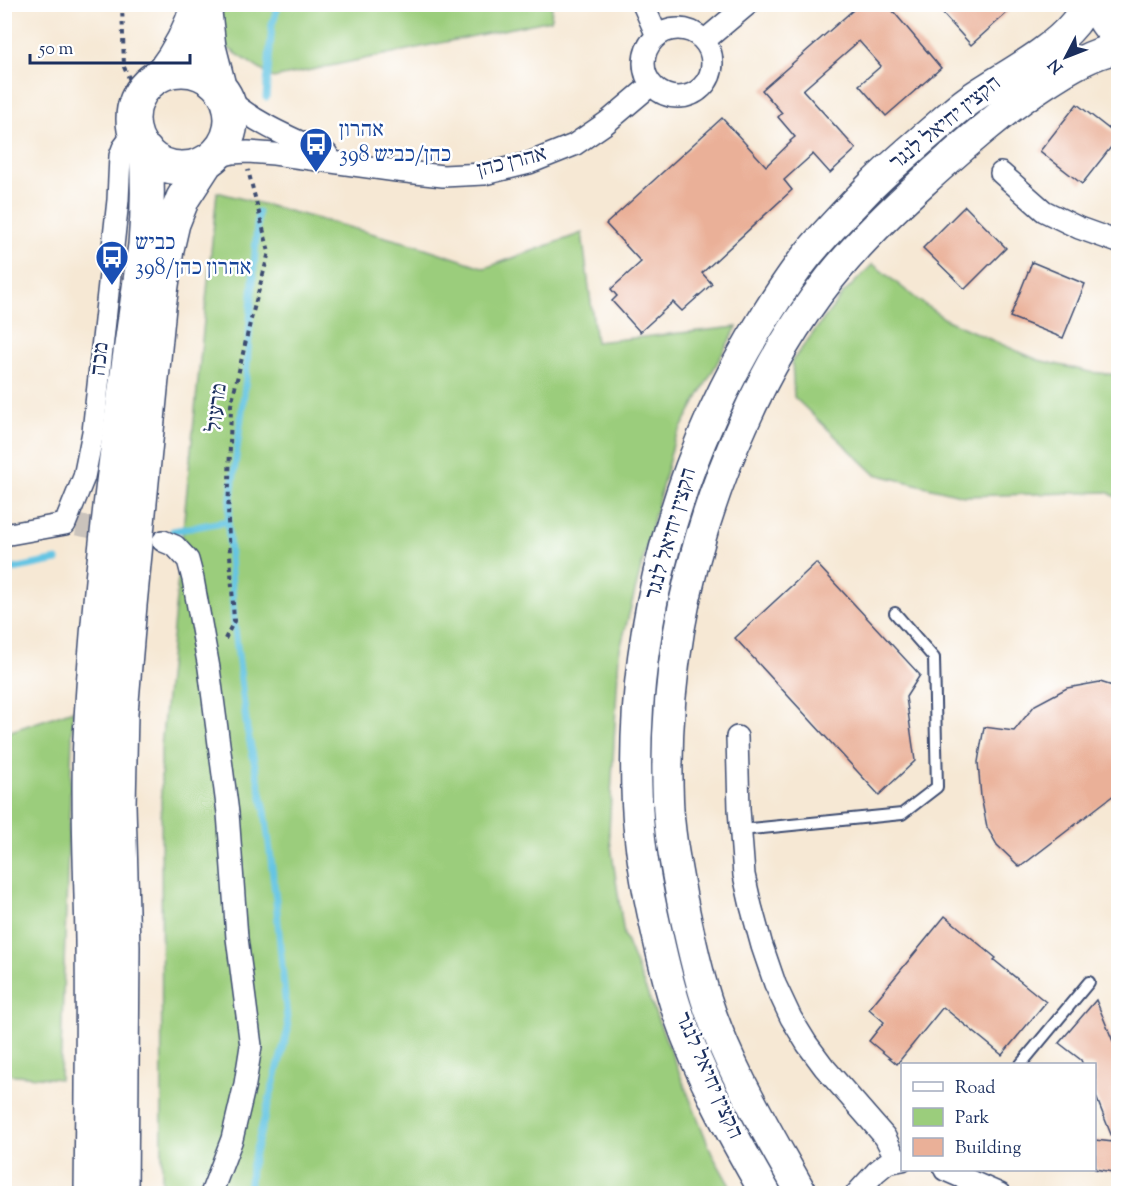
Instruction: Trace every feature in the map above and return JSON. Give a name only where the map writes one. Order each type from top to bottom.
[{"type":"main road","points":[[162,74],[176,55],[198,4]]},
{"type":"main road","points":[[121,1194],[123,946],[121,713],[159,307],[173,223],[183,198],[209,160],[221,148],[228,137],[231,124],[231,111],[209,47],[204,4]]},
{"type":"main road","points":[[91,1194],[90,742],[95,656],[111,492],[146,226],[148,183],[141,143],[134,124],[134,110],[138,98],[150,82],[174,70],[199,72],[210,78],[223,92]]},
{"type":"main road","points":[[141,143],[154,158],[174,167],[196,166],[209,160]]},
{"type":"street","points":[[643,4],[657,36]]},
{"type":"street","points":[[704,41],[748,4]]},
{"type":"street","name":"הקצין יחיאל לנגר","points":[[766,1194],[715,1101],[694,1057],[665,971],[646,881],[639,831],[636,759],[641,674],[656,578],[682,492],[703,435],[726,385],[750,341],[804,259],[873,184],[967,101],[1062,37],[1078,20],[1085,4]]},
{"type":"street","points":[[1097,4],[1107,27],[1119,38]]},
{"type":"street","points":[[686,30],[696,34],[704,41],[710,52],[712,63],[710,75],[695,93],[684,97],[672,97],[660,93],[651,85],[643,65],[649,44],[657,36],[666,31],[686,30]]},
{"type":"street","name":"הקצין יחיאל לנגר","points":[[802,1194],[743,1087],[719,1034],[696,963],[677,875],[668,802],[672,678],[687,585],[698,545],[724,470],[754,399],[803,315],[829,279],[895,206],[987,126],[1026,96],[1078,62],[1101,52],[1119,48]]},
{"type":"street","name":"אהרן כהן","points":[[209,160],[232,153],[248,152],[443,176],[484,174],[529,164],[574,145],[606,123],[651,85]]},
{"type":"street","name":"אהרן כהן","points":[[223,92],[242,112],[258,122],[352,165]]},
{"type":"street","name":"מכה","points":[[4,535],[71,524],[93,432],[118,200],[120,156],[129,140],[141,143]]},
{"type":"street","points":[[1001,173],[1044,211],[1079,228],[1119,242]]},
{"type":"street","points":[[163,541],[175,546],[188,560],[194,579],[228,813],[237,939],[251,1046],[232,1139],[211,1194]]},
{"type":"street","points":[[737,737],[744,875],[762,946],[775,984],[791,1018],[807,1044],[885,1137],[900,1161],[887,1163],[856,1194]]},
{"type":"street","points":[[947,1171],[1000,1194]]},
{"type":"lane","points":[[741,830],[902,814],[937,788],[934,658],[895,613]]},
{"type":"lane","points":[[1023,1063],[1089,982]]},
{"type":"path","points":[[122,4],[124,67],[138,98]]},
{"type":"path","name":"מרעול","points":[[208,668],[234,621],[228,521],[231,405],[269,252],[246,165],[248,152]]},
{"type":"green space","points":[[223,5],[552,5],[551,20],[273,78],[217,41]]},
{"type":"green space","points":[[217,192],[419,246],[485,268],[582,233],[596,342],[737,327],[674,441],[619,653],[609,832],[624,935],[712,1154],[734,1193],[162,1194],[161,747]]},
{"type":"green space","points":[[873,264],[947,320],[1038,360],[1090,372],[1118,375],[1118,498],[1107,492],[964,496],[875,474],[794,397],[792,361],[842,295]]},
{"type":"green space","points":[[73,710],[60,1079],[5,1074],[5,733]]},
{"type":"building","points":[[860,4],[887,4],[941,68],[886,116],[859,85],[881,66],[859,41],[803,90],[856,149],[830,173],[813,154],[784,180],[792,190],[702,273],[712,284],[682,311],[673,302],[640,332],[612,301],[617,296],[611,289],[641,262],[606,224],[722,118],[766,166],[795,137],[778,117],[782,113],[762,90]]},
{"type":"building","points":[[954,4],[1017,4],[971,45],[943,14]]},
{"type":"building","points":[[1077,104],[1119,137],[1082,184],[1040,151]]},
{"type":"building","points":[[965,206],[1006,248],[965,289],[923,248]]},
{"type":"building","points":[[1032,262],[1085,284],[1063,338],[1010,317]]},
{"type":"building","points":[[816,563],[920,675],[906,697],[915,761],[879,795],[735,638]]},
{"type":"building","points":[[1100,682],[1119,688],[1119,791],[1020,867],[997,845],[987,827],[981,797],[978,762],[984,727],[1014,731],[1035,705],[1067,688]]},
{"type":"building","points":[[945,916],[1046,1002],[1002,1055],[943,1007],[897,1064],[869,1041],[884,1022],[869,1009]]},
{"type":"building","points":[[1096,1000],[1119,1056],[1119,1173],[1096,1169],[1096,1140],[1114,1142],[1096,1097],[1096,1063],[1082,1063],[1059,1043]]},
{"type":"waterway","points":[[266,97],[272,24],[279,4]]},
{"type":"waterway","points":[[249,1194],[251,1168],[288,1030],[265,811],[247,729],[234,621],[228,521],[246,378],[258,212]]},
{"type":"waterway","points":[[173,531],[228,521]]},
{"type":"waterway","points":[[4,571],[57,560]]},
{"type":"tunnel","points":[[77,525],[118,533]]},
{"type":"place","name":"אהרון כהן/כביש 398","points":[[316,173]]},
{"type":"place","name":"כביש 398/אהרון כהן","points":[[112,286]]}]
